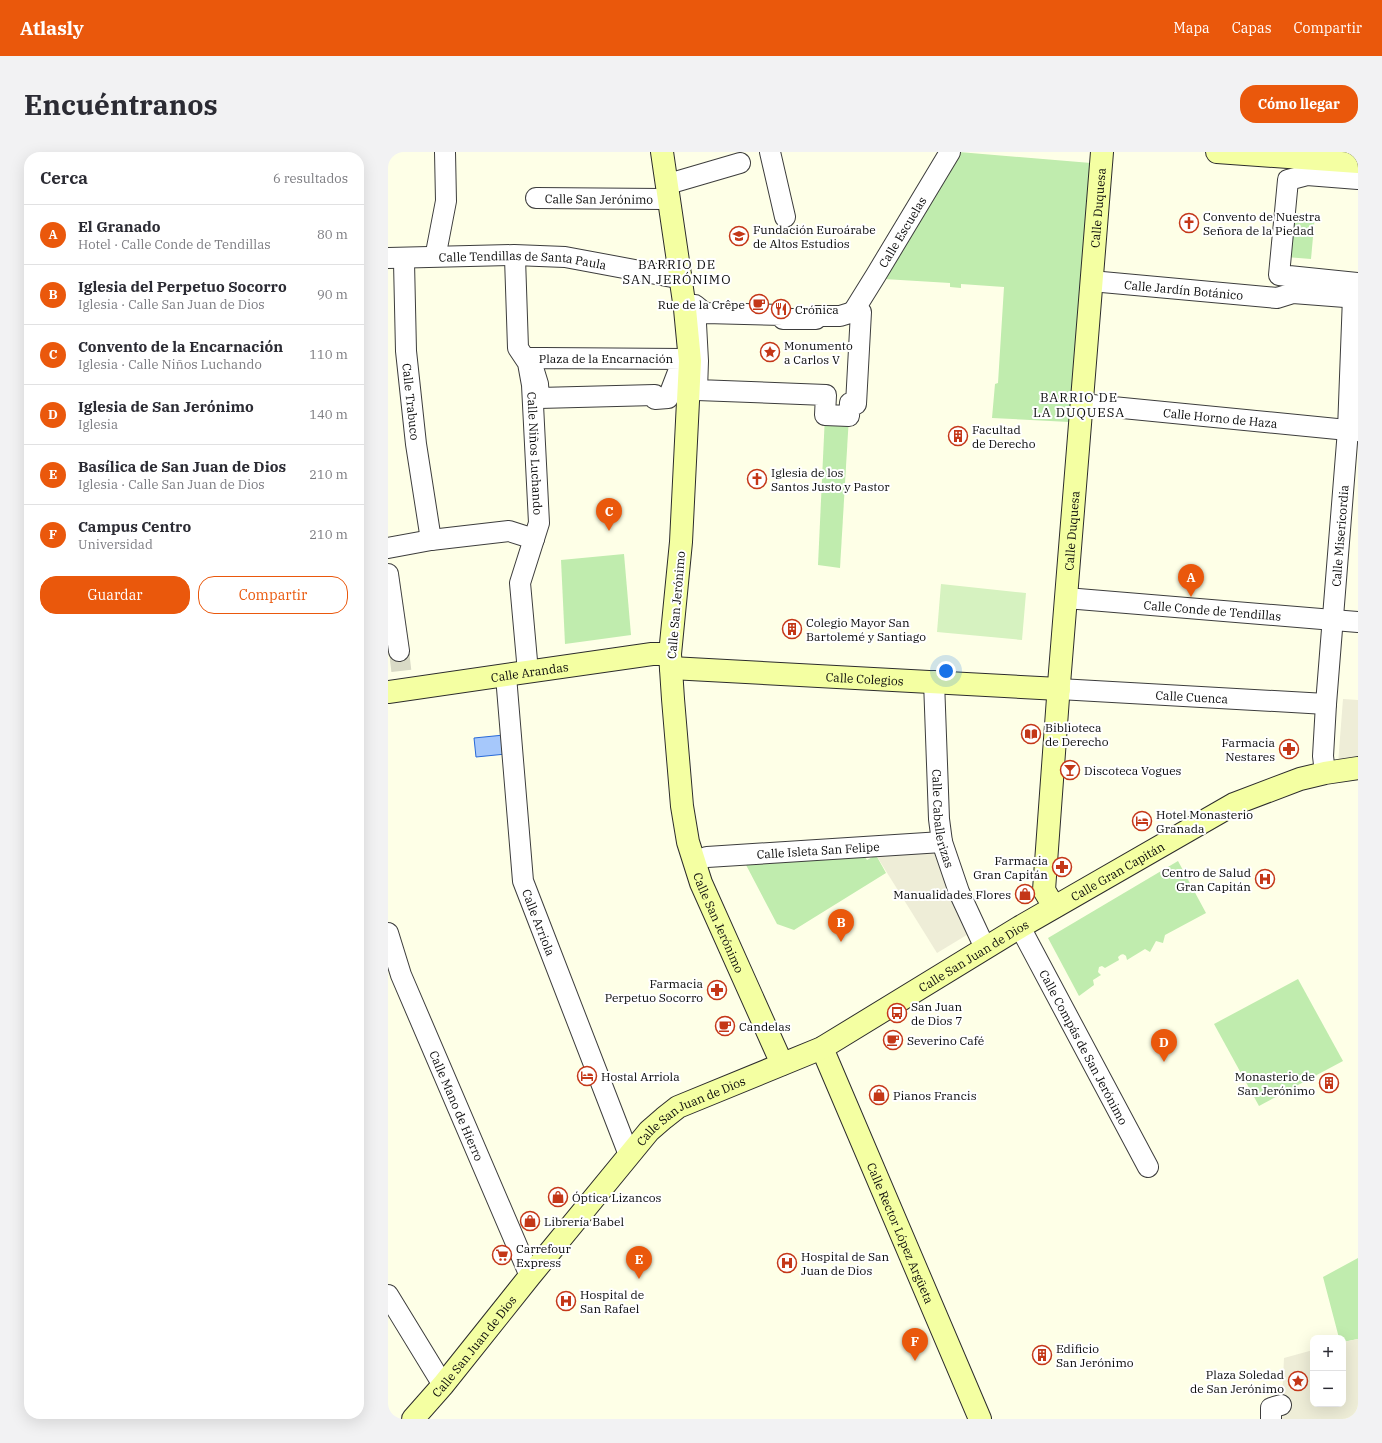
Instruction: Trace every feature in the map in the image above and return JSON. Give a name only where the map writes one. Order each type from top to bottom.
[{"type":"main road","name":"Calle San Jerónimo","points":[[662,152],[685,309],[690,361],[681,542],[671,661],[682,806],[688,842],[695,860],[701,883],[782,1064]]},
{"type":"main road","name":"Calle Duquesa","points":[[1054,907],[1044,890],[1102,152]]},
{"type":"main road","points":[[1226,152],[1300,155],[1358,162]]},
{"type":"main road","name":"Calle Arandas","points":[[398,688],[506,676],[652,654],[671,661]]},
{"type":"main road","name":"Calle Colegios","points":[[671,661],[1059,689]]},
{"type":"main road","name":"Calle Gran Capitán","points":[[1054,907],[1234,804],[1300,779],[1325,773],[1358,768]]},
{"type":"main road","name":"Calle San Juan de Dios","points":[[412,1419],[443,1385],[629,1155],[649,1132],[664,1118],[678,1107],[822,1048],[1054,907]]},
{"type":"main road","name":"Calle Rector López Argüeta","points":[[822,1048],[980,1419]]},
{"type":"street","points":[[436,253],[446,201],[445,152]]},
{"type":"street","points":[[770,152],[785,217]]},
{"type":"street","name":"Calle Escuelas","points":[[853,312],[950,152]]},
{"type":"street","points":[[675,182],[740,163]]},
{"type":"street","points":[[1356,293],[1279,276],[1288,180],[1306,175],[1358,179]]},
{"type":"street","name":"Calle San Jerónimo","points":[[536,198],[662,199]]},
{"type":"street","name":"Calle Tendillas de Santa Paula","points":[[396,260],[514,255],[565,257],[672,277],[680,276]]},
{"type":"street","name":"Calle Niños Luchando","points":[[515,258],[518,348],[530,363],[540,523],[520,582],[528,672]]},
{"type":"street","name":"Calle Trabuco","points":[[396,260],[416,444],[431,540]]},
{"type":"street","name":"Calle Jardín Botánico","points":[[1091,281],[1277,298],[1293,293],[1356,293]]},
{"type":"street","name":"Calle Misericordia","points":[[1325,773],[1323,756],[1332,619],[1353,430],[1356,293]]},
{"type":"street","points":[[695,306],[705,313],[783,315],[783,319],[816,319],[816,316],[840,316],[853,312],[861,312],[856,404],[850,404],[849,416],[825,415],[826,395],[697,390],[698,361],[695,306]]},
{"type":"street","name":"Plaza de la Encarnación","points":[[530,358],[683,359],[668,398],[655,399],[655,395],[539,398],[538,384],[530,363],[530,358]]},
{"type":"street","name":"Calle Horno de Haza","points":[[1082,404],[1353,430]]},
{"type":"street","points":[[388,548],[431,540],[509,530],[534,540]]},
{"type":"street","points":[[388,574],[398,651]]},
{"type":"street","name":"Calle Conde de Tendillas","points":[[1066,598],[1358,622]]},
{"type":"street","name":"Calle Arriola","points":[[506,676],[523,881],[629,1155]]},
{"type":"street","name":"Calle Caballerizas","points":[[934,681],[939,819],[942,842],[959,892],[985,948]]},
{"type":"street","name":"Calle Cuenca","points":[[1059,689],[1326,704]]},
{"type":"street","name":"Calle Isleta San Felipe","points":[[695,860],[707,857],[942,842]]},
{"type":"street","name":"Calle Compás de San Jerónimo","points":[[1020,927],[1148,1167]]},
{"type":"street","name":"Calle Mano de Hierro","points":[[388,933],[395,978],[530,1276]]},
{"type":"street","points":[[388,1295],[443,1385]]},
{"type":"green space","points":[[959,152],[1091,163],[1081,308],[1069,422],[992,418],[995,384],[998,383],[1004,287],[961,284],[961,288],[950,287],[950,283],[884,279]]},
{"type":"green space","points":[[1290,213],[1315,215],[1311,259],[1286,257]]},
{"type":"green space","points":[[825,415],[849,416],[840,568],[818,565]]},
{"type":"green space","points":[[624,554],[631,635],[565,644],[561,560]]},
{"type":"green space","points":[[941,584],[1026,593],[1022,640],[937,632]]},
{"type":"green space","points":[[863,854],[867,860],[876,855],[886,873],[794,930],[777,924],[745,863]]},
{"type":"green space","points":[[1178,861],[1206,913],[1165,935],[1163,943],[1156,941],[1150,952],[1145,949],[1127,960],[1126,956],[1122,954],[1118,957],[1119,960],[1105,968],[1102,966],[1099,967],[1098,972],[1101,975],[1093,980],[1094,985],[1079,996],[1048,938]]},
{"type":"green space","points":[[1298,979],[1343,1061],[1259,1106],[1214,1024]]},
{"type":"green space","points":[[1358,1258],[1358,1339],[1346,1341],[1346,1335],[1338,1335],[1323,1277]]},
{"type":"shaded area","points":[[1343,699],[1358,700],[1358,761],[1338,764]]},
{"type":"shaded area","points":[[937,849],[970,933],[937,953],[876,855]]},
{"type":"shaded area","name":"Plaza Soledad de San Jerónimo","points":[[1358,1339],[1358,1419],[1281,1419],[1284,1358],[1310,1351],[1310,1407],[1346,1407],[1346,1341]]},
{"type":"water","points":[[504,735],[506,754],[476,757],[474,738]]},
{"type":"tunnel","points":[[399,651],[403,685]]},
{"type":"place","name":"Convento de Nuestra Señora de la Piedad","points":[[1189,223]]},
{"type":"place","name":"Fundación Euroárabe de Altos Estudios","points":[[739,236]]},
{"type":"place","name":"Rue de la Crêpe","points":[[759,304]]},
{"type":"place","name":"Crónica","points":[[781,309]]},
{"type":"place","name":"Monumento a Carlos V","points":[[770,352]]},
{"type":"place","name":"Facultad de Derecho","points":[[958,436]]},
{"type":"place","name":"Iglesia de los Santos Justo y Pastor","points":[[757,479]]},
{"type":"place","name":"Convento de la Encarnación","points":[[609,531]]},
{"type":"place","name":"El Granado","points":[[1191,597]]},
{"type":"place","name":"Colegio Mayor San Bartolemé y Santiago","points":[[792,629]]},
{"type":"place","name":"Biblioteca de Derecho","points":[[1031,734]]},
{"type":"place","name":"Farmacia Nestares","points":[[1289,749]]},
{"type":"place","name":"Discoteca Vogues","points":[[1070,770]]},
{"type":"place","name":"Hotel Monasterio Granada","points":[[1142,821]]},
{"type":"place","name":"Farmacia Gran Capitán","points":[[1062,867]]},
{"type":"place","name":"Centro de Salud Gran Capitán","points":[[1265,879]]},
{"type":"place","name":"Manualidades Flores","points":[[1025,894]]},
{"type":"place","name":"Iglesia del Perpetuo Socorro","points":[[841,942]]},
{"type":"place","name":"Farmacia Perpetuo Socorro","points":[[717,990]]},
{"type":"place","name":"San Juan de Dios 7","points":[[897,1013]]},
{"type":"place","name":"Candelas","points":[[725,1026]]},
{"type":"place","name":"Severino Café","points":[[893,1040]]},
{"type":"place","name":"Iglesia de San Jerónimo","points":[[1164,1062]]},
{"type":"place","name":"Hostal Arriola","points":[[587,1076]]},
{"type":"place","name":"Monasterio de San Jerónimo","points":[[1329,1083]]},
{"type":"place","name":"Pianos Francis","points":[[879,1095]]},
{"type":"place","name":"Óptica Lizancos","points":[[558,1197]]},
{"type":"place","name":"Librería Babel","points":[[530,1221]]},
{"type":"place","name":"Carrefour Express","points":[[502,1255]]},
{"type":"place","name":"Hospital de San Juan de Dios","points":[[787,1263]]},
{"type":"place","name":"Basílica de San Juan de Dios","points":[[639,1279]]},
{"type":"place","name":"Hospital de San Rafael","points":[[566,1301]]},
{"type":"place","name":"Edificio San Jerónimo","points":[[1042,1355]]},
{"type":"place","name":"Campus Centro","points":[[915,1361]]},
{"type":"place","name":"Plaza Soledad de San Jerónimo","points":[[1298,1381]]},
{"type":"district","name":"BARRIO DE SAN JERÓNIMO","points":[[677,272]]},
{"type":"district","name":"BARRIO DE LA DUQUESA","points":[[1079,404]]}]
